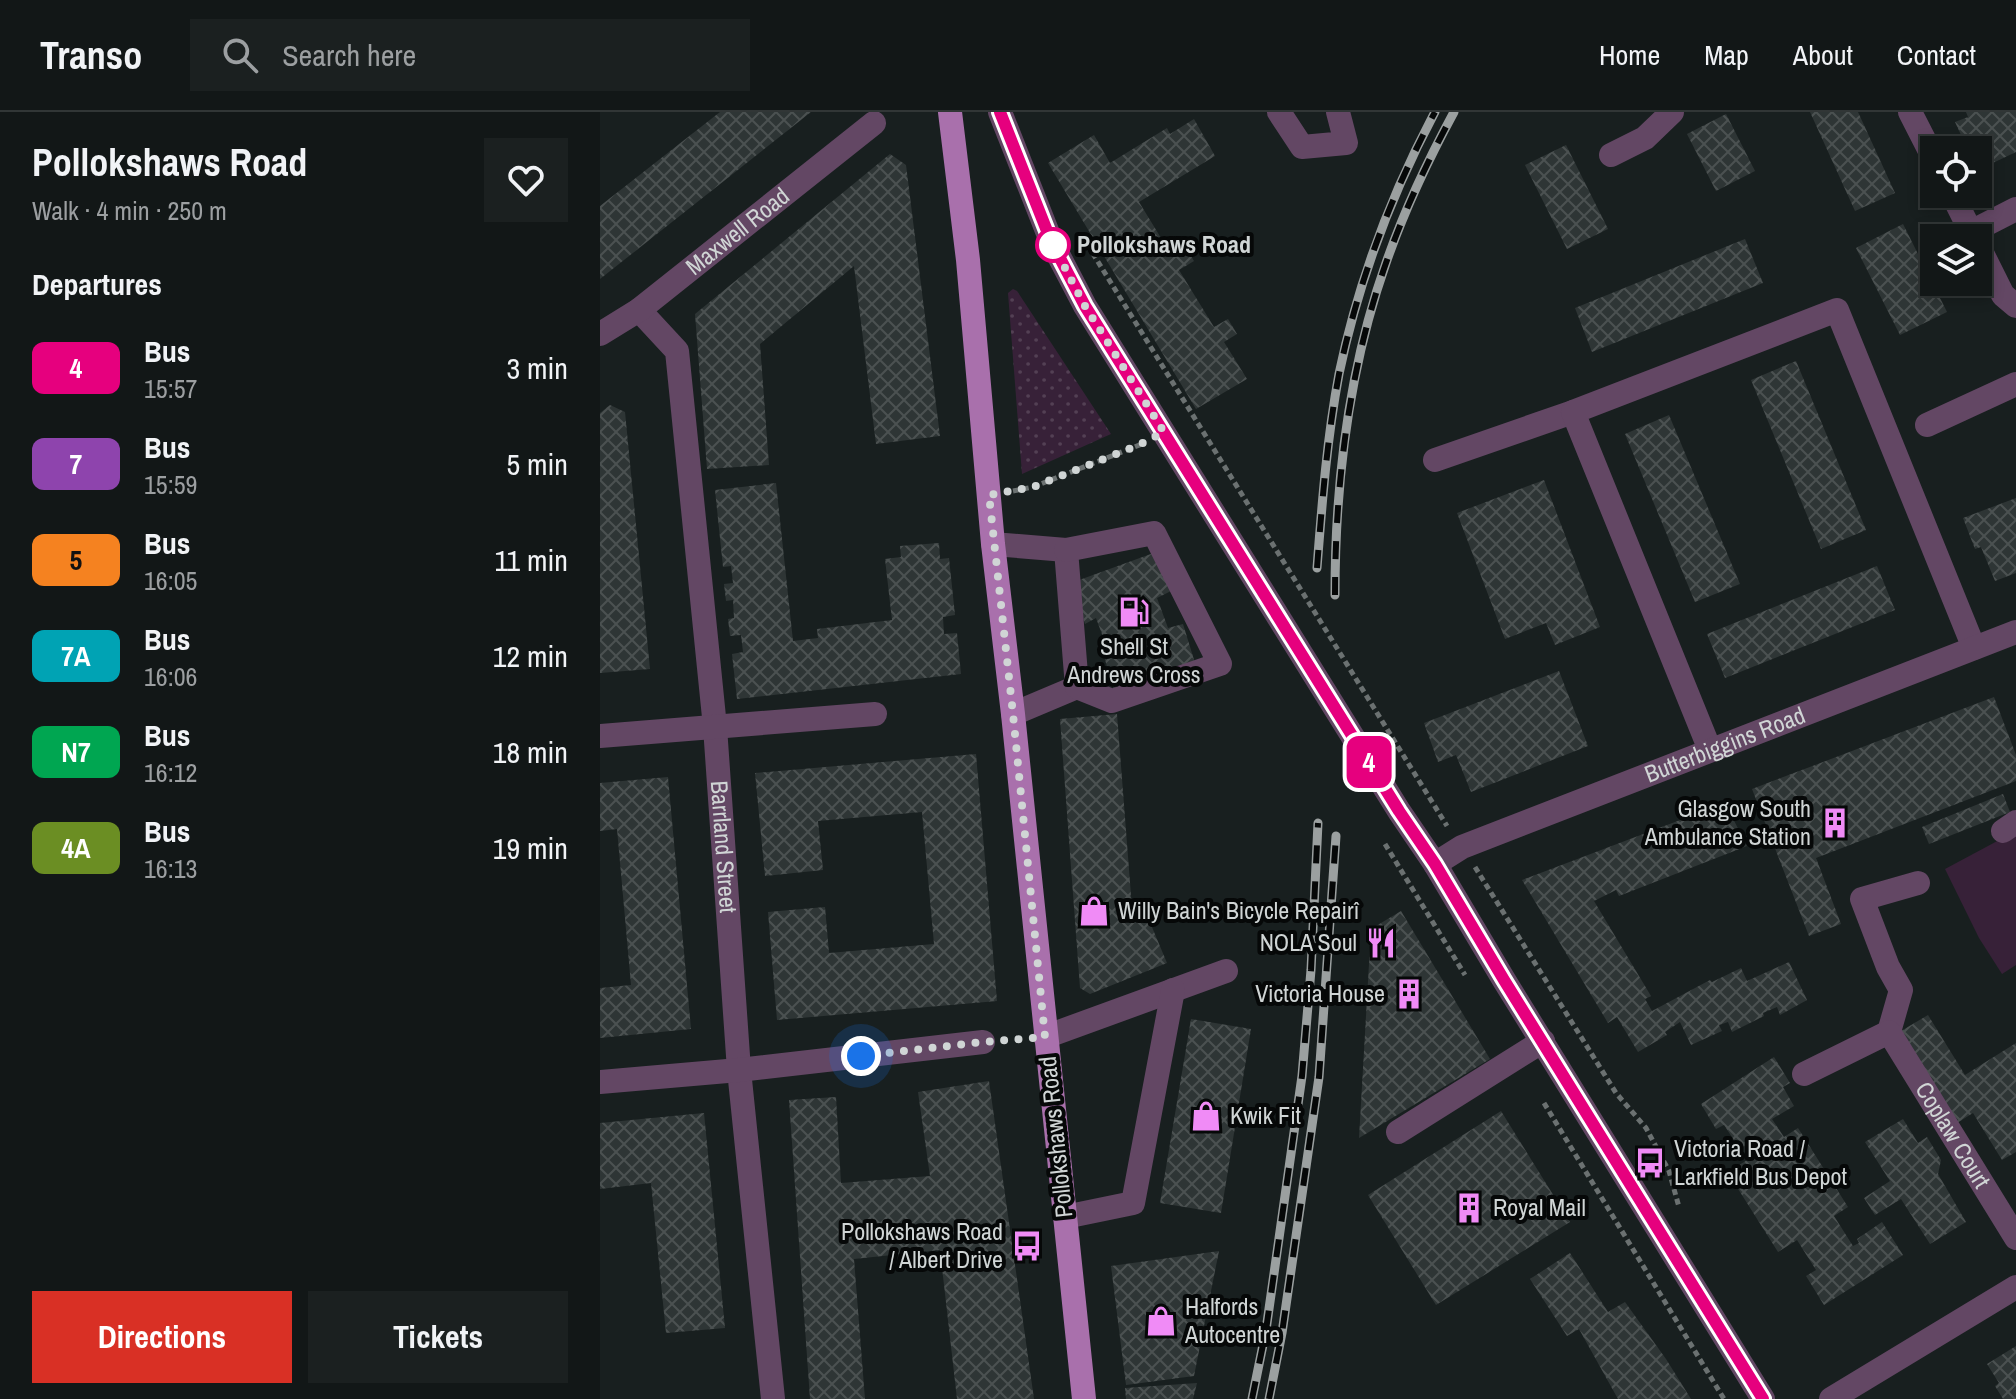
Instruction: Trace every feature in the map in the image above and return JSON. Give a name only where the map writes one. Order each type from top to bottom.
[{"type":"main road","name":"Pollokshaws Road","points":[[950,112],[968,260],[993,544],[1084,1399]]},
{"type":"street","points":[[1000,112],[1051,241],[1085,306],[1435,864],[1763,1399]]},
{"type":"street","points":[[1279,112],[1302,147],[1346,143],[1338,112]]},
{"type":"street","points":[[1611,155],[1645,138],[1672,112]]},
{"type":"street","points":[[1910,112],[1922,136]]},
{"type":"street","name":"Maxwell Road","points":[[600,334],[639,310],[874,123]]},
{"type":"street","points":[[1992,226],[2016,209]]},
{"type":"street","points":[[1992,273],[2003,295],[2016,306]]},
{"type":"street","name":"Barrland Street","points":[[639,310],[677,351],[715,727],[739,1070],[773,1399]]},
{"type":"street","points":[[1435,460],[1573,412],[1837,310],[1974,648]]},
{"type":"street","points":[[1927,425],[2016,384]]},
{"type":"street","points":[[1573,412],[1710,750]]},
{"type":"street","points":[[993,544],[1066,550],[1154,533],[1220,664],[1112,701],[1077,687],[1013,714]]},
{"type":"street","points":[[1066,550],[1077,687]]},
{"type":"street","name":"Butterbiggins Road","points":[[1435,864],[1462,847],[2016,632]]},
{"type":"street","points":[[600,736],[875,714]]},
{"type":"street","points":[[1804,1074],[1889,1032],[1901,990],[1888,967],[1862,899],[1918,883]]},
{"type":"street","points":[[1045,1037],[1226,971]]},
{"type":"street","points":[[1065,1217],[1133,1203],[1173,990]]},
{"type":"street","name":"Coplaw Court","points":[[1889,1032],[2016,1238]]},
{"type":"street","points":[[1398,1132],[1543,1041]]},
{"type":"street","points":[[600,1082],[739,1070],[983,1042]]},
{"type":"street","points":[[1831,1399],[2016,1287]]},
{"type":"path","points":[[1079,230],[1436,809],[1616,1093],[1646,1128],[1669,1171],[1679,1207],[1687,1219]]},
{"type":"path","points":[[989,495],[1033,487],[1164,432]]},
{"type":"shaded area","points":[[1013,289],[1111,434],[1022,474],[1008,293]]},
{"type":"shaded area","points":[[2016,831],[2016,965],[2002,974],[1979,938],[1945,869]]},
{"type":"building","points":[[720,112],[811,112],[600,279],[600,206]]},
{"type":"building","points":[[1810,112],[1858,112],[1895,193],[1855,211]]},
{"type":"building","points":[[1966,112],[2016,112],[2016,152],[1992,163],[1992,136],[1962,136],[1955,122],[1968,117]]},
{"type":"building","points":[[1726,114],[1755,171],[1716,191],[1687,134]]},
{"type":"building","points":[[1194,119],[1215,156],[1139,202],[1172,256],[1186,248],[1194,261],[1179,270],[1214,327],[1228,319],[1237,334],[1224,342],[1247,379],[1196,409],[1048,163],[1094,135],[1110,163],[1167,128],[1170,134]]},
{"type":"building","points":[[1566,145],[1608,229],[1567,249],[1525,165]]},
{"type":"building","points":[[890,154],[906,165],[940,436],[876,444],[854,266],[760,344],[769,465],[707,469],[695,314]]},
{"type":"building","points":[[1903,224],[1920,258],[1920,296],[1939,296],[1947,312],[1900,335],[1856,248]]},
{"type":"building","points":[[1745,239],[1763,283],[1592,352],[1575,308]]},
{"type":"building","points":[[1796,361],[1866,530],[1821,549],[1751,380]]},
{"type":"building","points":[[610,405],[625,412],[650,669],[600,673],[600,413]]},
{"type":"building","points":[[1669,415],[1740,584],[1695,602],[1625,434]]},
{"type":"building","points":[[1544,480],[1600,627],[1555,645],[1546,623],[1505,639],[1457,513]]},
{"type":"building","points":[[776,483],[793,641],[818,638],[817,629],[892,620],[885,559],[901,557],[900,546],[939,543],[940,559],[949,558],[955,615],[943,617],[944,634],[957,633],[961,674],[737,699],[732,654],[743,652],[741,635],[730,636],[728,619],[734,618],[733,600],[726,601],[724,584],[733,583],[731,566],[723,567],[715,490]]},
{"type":"building","points":[[2016,498],[2016,573],[1995,581],[1981,547],[1975,549],[1963,518]]},
{"type":"building","points":[[1159,551],[1171,591],[1157,598],[1168,628],[1183,624],[1195,663],[1114,689],[1102,650],[1107,648],[1096,618],[1085,624],[1071,583]]},
{"type":"building","points":[[1877,566],[1895,610],[1725,678],[1707,634]]},
{"type":"building","points":[[1559,671],[1588,746],[1471,792],[1456,755],[1438,762],[1424,723]]},
{"type":"building","name":"Glasgow South Ambulance Station","points":[[1994,697],[2016,755],[2016,781],[1816,858],[1841,924],[1809,936],[1752,789]]},
{"type":"building","points":[[1117,714],[1133,921],[1149,920],[1167,963],[1090,994],[1080,988],[1060,719]]},
{"type":"building","points":[[976,754],[997,1001],[777,1020],[768,912],[825,907],[829,953],[934,944],[922,812],[818,821],[823,870],[765,876],[755,773]]},
{"type":"building","points":[[668,777],[691,1029],[600,1038],[600,988],[631,985],[617,829],[600,831],[600,783]]},
{"type":"building","points":[[2003,794],[2010,812],[1929,844],[1922,827]]},
{"type":"building","points":[[1725,803],[1747,846],[1619,896],[1616,890],[1594,901],[1651,996],[1645,999],[1652,1011],[1710,980],[1712,982],[1741,968],[1747,981],[1789,962],[1807,1000],[1780,1015],[1777,1007],[1732,1032],[1728,1022],[1719,1025],[1722,1031],[1691,1045],[1680,1022],[1665,1032],[1667,1035],[1638,1052],[1617,1017],[1608,1023],[1522,880]]},
{"type":"building","name":"Victoria House","points":[[1401,911],[1490,1059],[1359,1138],[1371,929]]},
{"type":"building","points":[[1928,1015],[1965,1075],[2016,1043],[2016,1152],[2002,1160],[1973,1113],[1957,1123],[1901,1031]]},
{"type":"building","name":"Kwik Fit","points":[[1191,1019],[1251,1029],[1221,1213],[1160,1203]]},
{"type":"building","points":[[1774,1057],[1790,1083],[1783,1087],[1794,1106],[1772,1119],[1784,1137],[1798,1128],[1848,1207],[1834,1216],[1853,1246],[1859,1243],[1857,1239],[1882,1222],[1903,1255],[1824,1305],[1806,1276],[1816,1270],[1797,1240],[1778,1252],[1728,1173],[1747,1160],[1724,1125],[1716,1129],[1701,1104]]},
{"type":"building","points":[[989,1081],[1034,1399],[957,1399],[940,1250],[854,1259],[865,1399],[810,1399],[789,1100],[836,1097],[841,1183],[930,1176],[918,1092]]},
{"type":"building","name":"Royal Mail","points":[[1501,1111],[1570,1222],[1436,1305],[1368,1195]]},
{"type":"building","points":[[704,1113],[725,1328],[666,1333],[651,1183],[600,1189],[600,1123]]},
{"type":"building","points":[[1903,1119],[1918,1143],[1927,1137],[1941,1160],[1938,1174],[1966,1222],[1930,1244],[1901,1199],[1875,1215],[1864,1198],[1890,1181],[1865,1142]]},
{"type":"building","name":"Halfords Autocentre","points":[[1219,1251],[1194,1376],[1126,1385],[1111,1266]]},
{"type":"building","points":[[1570,1253],[1608,1312],[1625,1302],[1691,1399],[1618,1399],[1579,1329],[1567,1336],[1530,1279]]},
{"type":"building","points":[[2016,1346],[2016,1399],[2003,1399],[1995,1386],[1999,1383],[1987,1364]]},
{"type":"building","points":[[1197,1383],[1193,1399],[1126,1399],[1125,1388]]},
{"type":"railway","points":[[1317,568],[1331,422],[1347,340],[1366,273],[1390,207],[1435,112]]},
{"type":"railway","points":[[1335,595],[1341,469],[1362,344],[1401,224],[1454,112]]},
{"type":"railway","points":[[1252,1399],[1266,1330],[1302,1076],[1318,823]]},
{"type":"railway","points":[[1269,1399],[1282,1333],[1319,1077],[1336,836]]},
{"type":"bus line","name":"4","points":[[1000,112],[1051,241],[1085,306],[1435,864],[1763,1399]]},
{"type":"place","name":"Pollokshaws Road","points":[[1053,245]]},
{"type":"place","name":"Shell St Andrews Cross","points":[[1134,612]]},
{"type":"place","name":"Glasgow South Ambulance Station","points":[[1835,823]]},
{"type":"place","name":"Willy Bain's Bicycle Repairî","points":[[1094,911]]},
{"type":"place","name":"NOLA Soul","points":[[1381,943]]},
{"type":"place","name":"Victoria House","points":[[1409,994]]},
{"type":"place","name":"Kwik Fit","points":[[1206,1116]]},
{"type":"place","name":"Victoria Road / Larkfield Bus Depot","points":[[1650,1163]]},
{"type":"place","name":"Royal Mail","points":[[1469,1208]]},
{"type":"place","name":"Pollokshaws Road / Albert Drive","points":[[1027,1246]]},
{"type":"place","name":"Halfords Autocentre","points":[[1161,1321]]},
{"type":"route","points":[[861,1056],[1045,1037],[989,495],[1033,487],[1164,432],[1085,306],[1051,241],[1053,245]]}]
